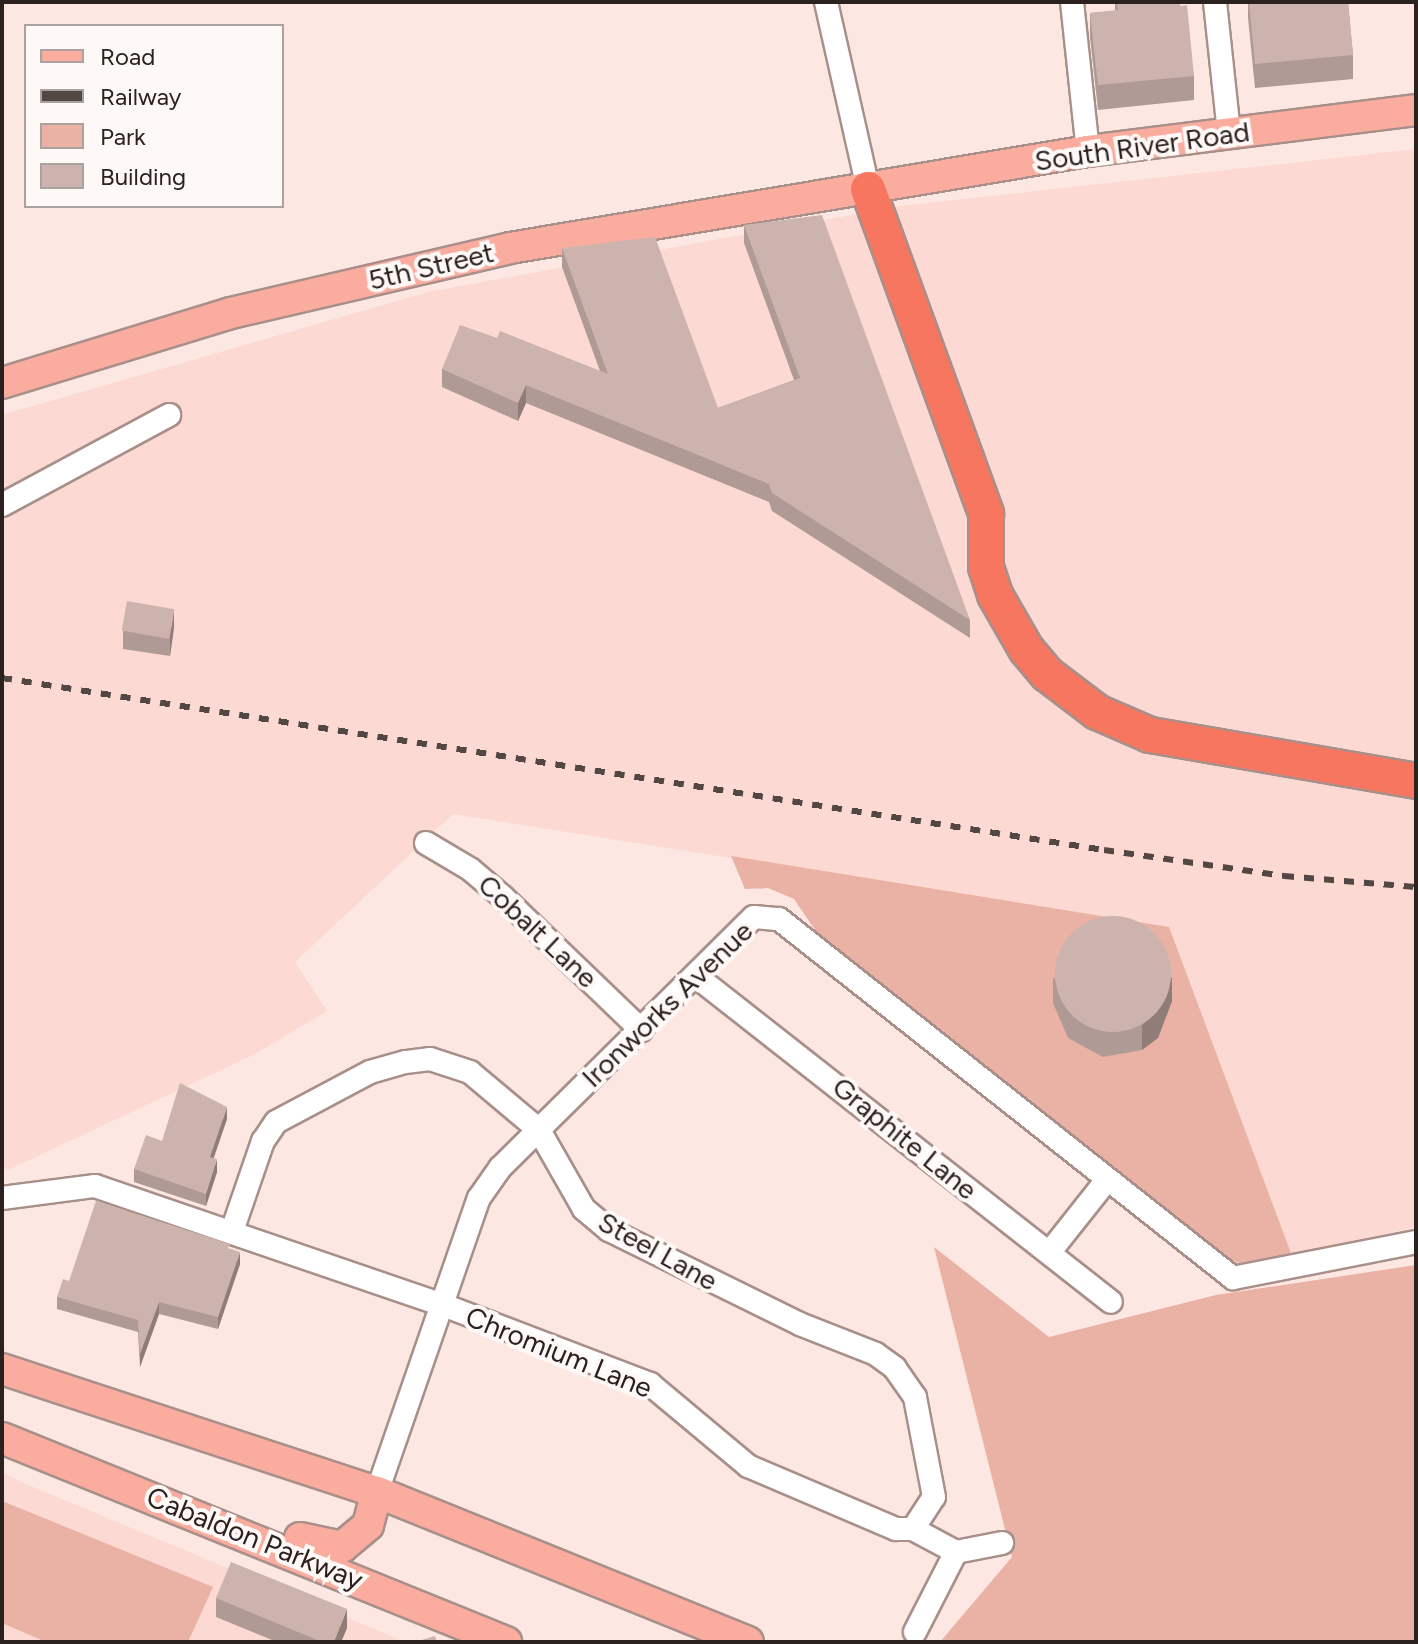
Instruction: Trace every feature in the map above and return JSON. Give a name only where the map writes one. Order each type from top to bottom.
[{"type":"highway","points":[[868,189],[986,514],[986,567],[1007,619],[1026,649],[1070,694],[1123,726],[1188,743],[1416,781]]},
{"type":"main road","name":"South River Road","points":[[868,189],[1088,151],[1416,110]]},
{"type":"main road","name":"5th Street","points":[[2,383],[231,313],[510,248],[868,189]]},
{"type":"main road","points":[[2,1369],[377,1492],[748,1642]]},
{"type":"main road","name":"Cabaldon Parkway","points":[[2,1438],[506,1642]]},
{"type":"main road","points":[[173,1506],[221,1506],[318,1546],[342,1547],[368,1525],[377,1492]]},
{"type":"street","points":[[826,2],[868,189]]},
{"type":"street","points":[[1072,2],[1088,151]]},
{"type":"street","points":[[1215,2],[1229,133]]},
{"type":"street","points":[[2,505],[169,415]]},
{"type":"street","name":"Cobalt Lane","points":[[426,843],[470,869],[503,897],[641,1030]]},
{"type":"street","name":"Ironworks Avenue","points":[[377,1492],[479,1198],[539,1130],[697,977],[747,921],[766,915],[779,919],[1106,1181],[1233,1278],[1416,1242]]},
{"type":"street","name":"Graphite Lane","points":[[697,977],[1111,1302]]},
{"type":"street","name":"Steel Lane","points":[[232,1231],[263,1141],[276,1122],[370,1072],[430,1059],[470,1072],[539,1130],[584,1209],[609,1230],[800,1324],[876,1354],[895,1368],[915,1397],[934,1497],[913,1529]]},
{"type":"street","points":[[1049,1253],[1106,1181]]},
{"type":"street","name":"Chromium Lane","points":[[2,1198],[73,1185],[145,1200],[443,1305],[650,1384],[748,1466],[873,1521],[913,1529],[956,1552]]},
{"type":"street","points":[[915,1632],[956,1552],[1002,1543]]},
{"type":"shaded area","points":[[1416,149],[1416,1227],[1292,1255],[1168,927],[453,814],[295,962],[327,1011],[253,1055],[8,1170],[2,1166],[2,415],[428,292],[901,206]]},
{"type":"shaded area","points":[[2,1472],[21,1482],[405,1642],[2,1642]]},
{"type":"green space","points":[[731,856],[1169,927],[1291,1253],[1247,1265],[1226,1259],[819,936],[794,899],[768,888],[745,889]]},
{"type":"green space","points":[[934,1247],[1049,1337],[1216,1295],[1416,1265],[1416,1642],[940,1642],[1012,1557]]},
{"type":"green space","points":[[2,1501],[213,1587],[188,1642],[46,1642],[2,1623]]},
{"type":"building","points":[[1117,2],[1178,2],[1181,6],[1187,5],[1194,76],[1098,85],[1090,13],[1118,10]]},
{"type":"building","points":[[1249,2],[1348,2],[1353,55],[1255,64]]},
{"type":"building","points":[[822,215],[970,620],[772,493],[769,484],[526,385],[518,403],[442,369],[460,325],[497,338],[500,331],[608,374],[562,248],[655,237],[718,408],[800,378],[744,225]]},
{"type":"building","points":[[127,601],[174,609],[169,639],[122,631]]},
{"type":"building","points":[[1113,916],[1135,921],[1154,933],[1166,952],[1171,974],[1166,996],[1154,1015],[1135,1027],[1113,1032],[1091,1027],[1072,1015],[1060,996],[1055,974],[1060,952],[1072,933],[1091,921]]},
{"type":"building","points":[[180,1083],[227,1107],[210,1157],[217,1159],[206,1194],[134,1169],[146,1135],[162,1141]]},
{"type":"building","points":[[96,1201],[230,1244],[228,1248],[240,1252],[218,1317],[159,1302],[140,1354],[138,1320],[57,1297],[63,1279],[69,1281]]},
{"type":"building","points":[[231,1562],[347,1609],[334,1642],[322,1642],[216,1598]]},
{"type":"building","points":[[435,1636],[437,1642],[415,1642]]},
{"type":"railway","points":[[2,678],[1104,850],[1284,876],[1416,887]]}]
